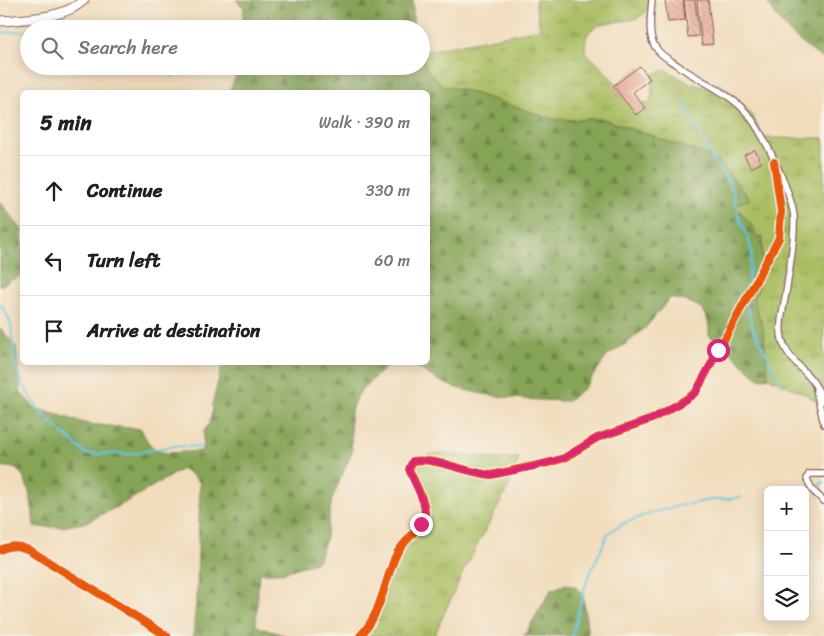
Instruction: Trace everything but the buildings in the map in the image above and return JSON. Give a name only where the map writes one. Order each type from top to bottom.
[{"type":"main road","points":[[0,21],[53,14],[77,7],[84,0]]},
{"type":"street","points":[[652,0],[652,36],[656,48],[675,64],[715,88],[747,112],[759,130],[789,196],[794,217],[781,328],[782,339],[786,350],[795,363],[815,384],[824,401]]},
{"type":"street","points":[[360,636],[373,619],[397,553],[406,539],[421,524],[425,516],[418,489],[409,469],[412,461],[425,461],[492,475],[552,462],[564,458],[603,436],[652,419],[696,392],[779,238],[781,211],[774,162]]},
{"type":"street","points":[[815,384],[824,424]]},
{"type":"street","points":[[824,474],[810,474],[807,479],[812,490],[824,501]]},
{"type":"street","points":[[0,550],[16,545],[31,551],[167,636]]},
{"type":"green space","points":[[236,0],[413,0],[413,20],[242,20],[244,8]]},
{"type":"green space","points":[[535,0],[653,0],[641,16],[627,21],[597,26],[591,30],[586,39],[585,52],[628,94],[646,104],[651,100],[653,74],[666,70],[698,86],[712,89],[718,83],[745,107],[764,138],[824,138],[824,407],[809,396],[768,377],[763,327],[753,303],[758,288],[756,236],[750,223],[737,208],[738,204],[742,202],[710,156],[603,119],[555,120],[467,91],[444,86],[430,73],[430,50],[540,29]]},
{"type":"green space","points":[[766,0],[824,0],[824,59],[807,47],[784,26]]},
{"type":"green space","points":[[430,73],[444,86],[467,91],[555,120],[603,119],[710,156],[721,164],[750,199],[738,204],[738,210],[749,221],[756,236],[763,237],[762,262],[754,303],[763,327],[768,377],[759,379],[722,344],[709,336],[707,318],[700,308],[688,302],[670,298],[647,326],[630,341],[608,355],[585,387],[568,401],[512,398],[484,394],[457,388],[433,377],[413,365],[430,365],[430,90],[230,90],[236,76],[430,75]]},
{"type":"green space","points":[[0,202],[20,227],[20,276],[0,286]]},
{"type":"green space","points":[[0,328],[16,347],[21,393],[35,408],[88,424],[141,429],[147,441],[153,447],[166,453],[202,451],[204,431],[209,424],[213,409],[212,405],[221,365],[390,365],[361,391],[353,404],[350,416],[352,452],[332,499],[325,542],[318,561],[282,573],[259,573],[256,626],[286,636],[193,636],[197,590],[200,483],[191,474],[182,469],[121,505],[84,523],[61,527],[34,527],[30,496],[25,479],[16,469],[0,466]]},
{"type":"green space","points":[[438,453],[496,459],[519,458],[509,486],[464,570],[434,636],[358,636],[376,607],[399,553],[411,533],[429,519],[427,495],[415,458]]},
{"type":"green space","points":[[566,584],[577,588],[583,594],[588,636],[524,636],[551,590]]},
{"type":"waterway","points":[[0,33],[20,32]]},
{"type":"waterway","points":[[684,103],[714,162],[724,172],[734,193],[739,218],[747,235],[752,253],[746,294]]},
{"type":"waterway","points":[[0,304],[9,319],[16,366],[28,394],[53,425],[86,454],[129,454],[175,446],[200,447]]},
{"type":"waterway","points":[[747,306],[753,328],[782,386]]},
{"type":"waterway","points":[[814,488],[824,482]]},
{"type":"waterway","points":[[572,636],[586,583],[608,534],[628,522],[654,512],[710,500],[741,497]]},
{"type":"cycle path","points":[[360,636],[373,618],[378,607],[397,553],[424,520],[425,510],[422,498],[409,469],[413,461],[431,461],[491,475],[552,462],[564,458],[597,438],[652,419],[696,392],[779,238],[781,211],[774,162]]},
{"type":"cycle path","points":[[0,550],[15,546],[31,551],[167,636]]},
{"type":"route","points":[[421,524],[424,520],[425,511],[409,469],[412,461],[425,461],[492,475],[564,458],[597,438],[652,419],[692,396],[696,392],[718,350]]}]
